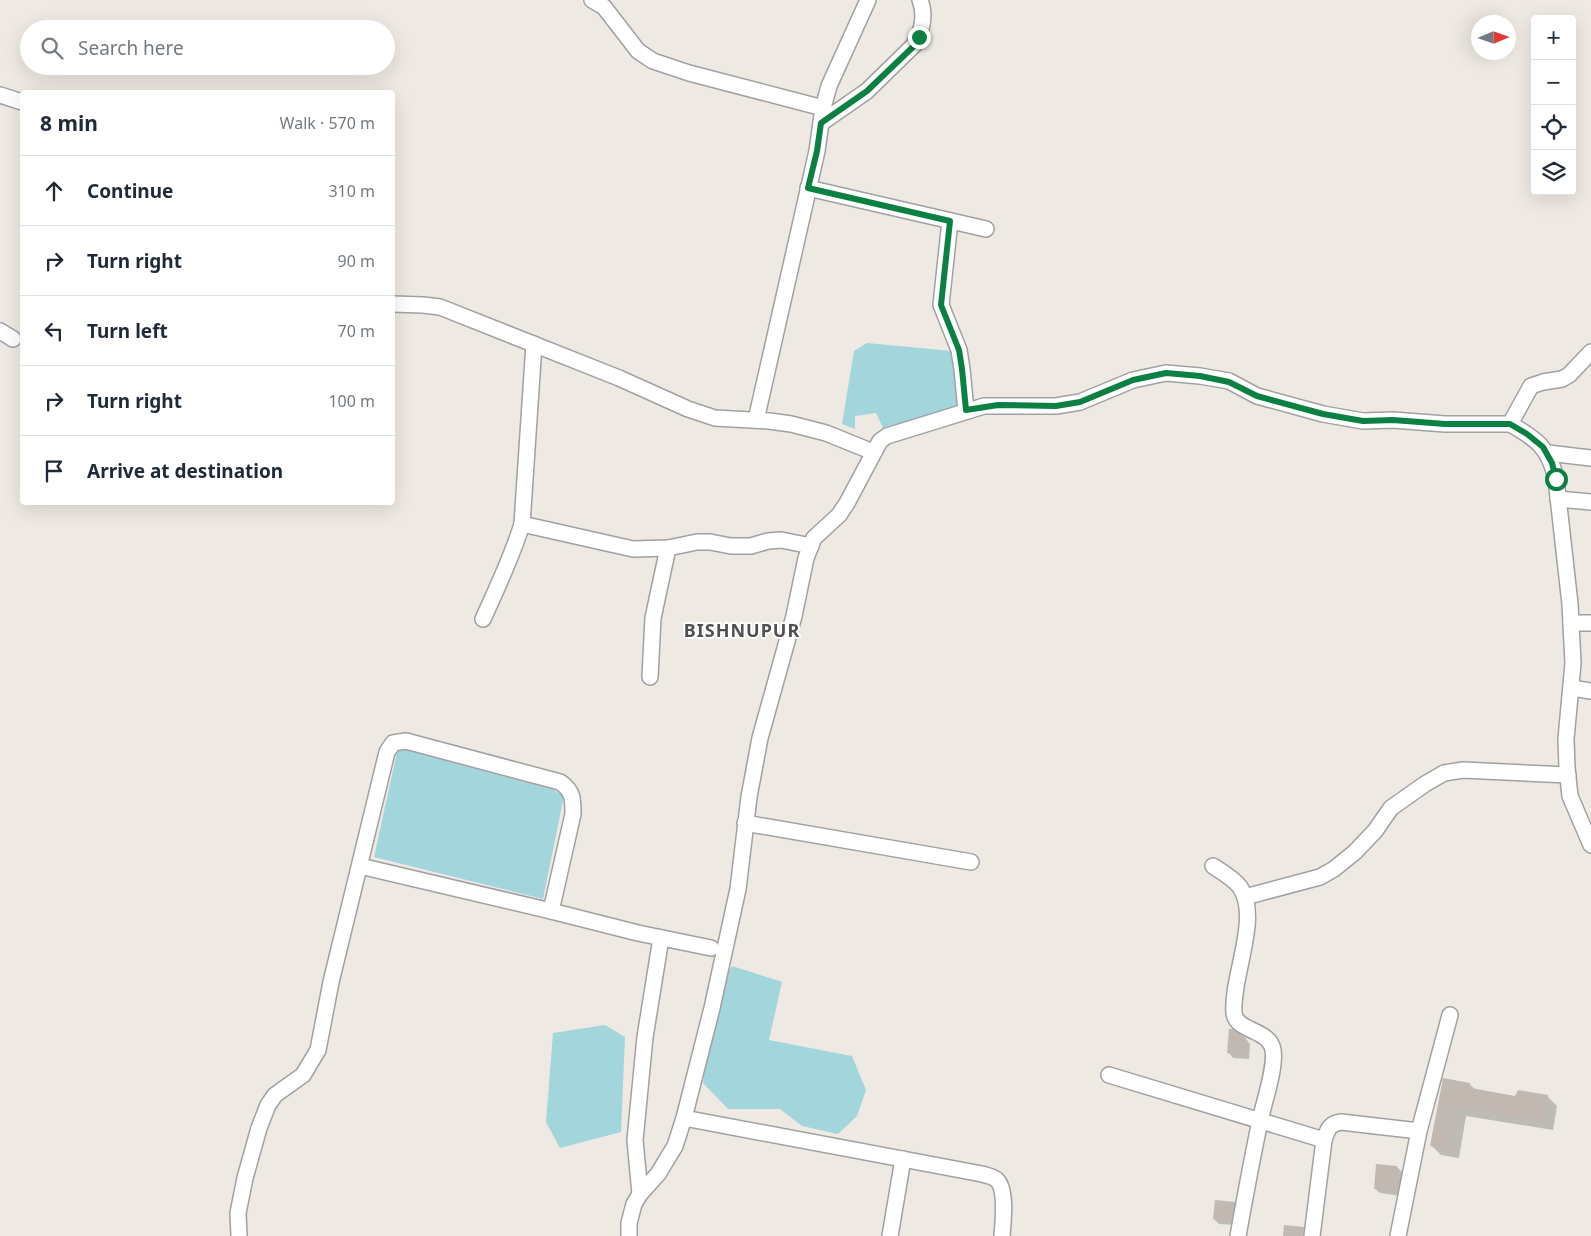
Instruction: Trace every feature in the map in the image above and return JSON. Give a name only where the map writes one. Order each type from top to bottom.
[{"type":"street","points":[[592,0],[604,7],[638,51],[653,60],[689,73],[823,108]]},
{"type":"street","points":[[756,420],[817,151],[823,108],[829,86],[868,0]]},
{"type":"street","points":[[821,123],[867,91],[914,46],[919,37],[923,22],[923,8],[920,0]]},
{"type":"street","points":[[0,95],[20,101]]},
{"type":"street","points":[[808,188],[986,229]]},
{"type":"street","points":[[950,221],[941,305],[959,350],[966,410]]},
{"type":"street","points":[[395,304],[423,304],[440,307],[620,378],[688,410],[715,418],[791,424],[826,434],[873,452]]},
{"type":"street","points":[[483,619],[507,568],[522,524],[534,344]]},
{"type":"street","points":[[1510,424],[1531,386],[1562,379],[1569,375],[1591,352]]},
{"type":"street","points":[[629,1236],[629,1223],[634,1204],[640,1194],[658,1174],[676,1146],[684,1118],[712,1008],[738,889],[746,823],[760,738],[794,616],[806,558],[814,538],[839,515],[847,504],[873,452],[880,441],[887,436],[966,410],[998,405],[1056,406],[1080,402],[1133,380],[1166,373],[1200,376],[1229,382],[1257,396],[1323,414],[1363,421],[1393,420],[1445,424],[1510,424],[1527,434],[1543,447],[1552,463],[1558,499],[1571,623],[1572,688],[1566,739],[1570,796],[1591,845]]},
{"type":"street","points":[[1548,453],[1591,458]]},
{"type":"street","points":[[1558,499],[1591,502]]},
{"type":"street","points":[[522,524],[633,549],[668,548],[697,542],[751,546],[768,541],[781,540],[811,546]]},
{"type":"street","points":[[650,677],[653,618],[668,548]]},
{"type":"street","points":[[1571,623],[1591,623]]},
{"type":"street","points":[[1572,688],[1591,691]]},
{"type":"street","points":[[239,1236],[238,1213],[245,1178],[259,1128],[268,1105],[275,1095],[303,1075],[318,1050],[331,982],[386,752],[393,743],[406,741],[560,782],[568,788],[573,799],[573,814],[551,911]]},
{"type":"street","points":[[1245,897],[1320,876],[1334,869],[1355,852],[1375,831],[1391,808],[1444,773],[1464,770],[1568,775]]},
{"type":"street","points":[[746,823],[972,862]]},
{"type":"street","points":[[360,866],[661,938],[711,948]]},
{"type":"street","points":[[1213,866],[1238,885],[1245,897],[1247,920],[1236,987],[1234,1015],[1237,1021],[1265,1036],[1272,1043],[1274,1052],[1238,1236]]},
{"type":"street","points":[[640,1194],[635,1140],[646,1037],[661,938]]},
{"type":"street","points":[[1398,1236],[1419,1131],[1450,1015]]},
{"type":"street","points":[[1109,1075],[1324,1140]]},
{"type":"street","points":[[684,1118],[982,1174],[996,1179],[1002,1188],[1002,1236]]},
{"type":"street","points":[[1312,1236],[1324,1140],[1328,1127],[1334,1123],[1341,1122],[1419,1131]]},
{"type":"street","points":[[890,1236],[902,1159]]},
{"type":"water","points":[[867,343],[952,351],[957,408],[883,428],[876,413],[855,416],[855,429],[842,424],[854,351]]},
{"type":"water","points":[[399,743],[526,774],[564,796],[543,899],[374,857]]},
{"type":"water","points":[[732,966],[782,982],[769,1040],[852,1056],[866,1090],[857,1116],[838,1134],[802,1126],[780,1109],[728,1109],[703,1083],[715,997]]},
{"type":"water","points":[[605,1025],[625,1037],[621,1132],[560,1148],[546,1122],[553,1033]]},
{"type":"building","points":[[1229,1029],[1233,1029],[1246,1038],[1245,1055],[1227,1053]]},
{"type":"building","points":[[1443,1078],[1470,1083],[1471,1088],[1515,1096],[1518,1090],[1548,1095],[1543,1121],[1456,1106],[1449,1149],[1430,1146]]},
{"type":"building","points":[[1376,1164],[1397,1166],[1396,1177],[1400,1178],[1397,1191],[1374,1189]]},
{"type":"building","points":[[1215,1200],[1235,1202],[1231,1221],[1213,1219]]},
{"type":"building","points":[[1284,1225],[1304,1227],[1303,1236],[1283,1236]]},
{"type":"district","name":"BISHNUPUR","points":[[742,631]]},
{"type":"route","points":[[919,37],[914,46],[867,91],[821,123],[817,151],[808,188],[950,221],[941,305],[959,350],[966,410],[998,405],[1056,406],[1080,402],[1133,380],[1166,373],[1200,376],[1229,382],[1257,396],[1323,414],[1363,421],[1393,420],[1445,424],[1510,424],[1527,434],[1543,447],[1548,453],[1556,479]]}]
